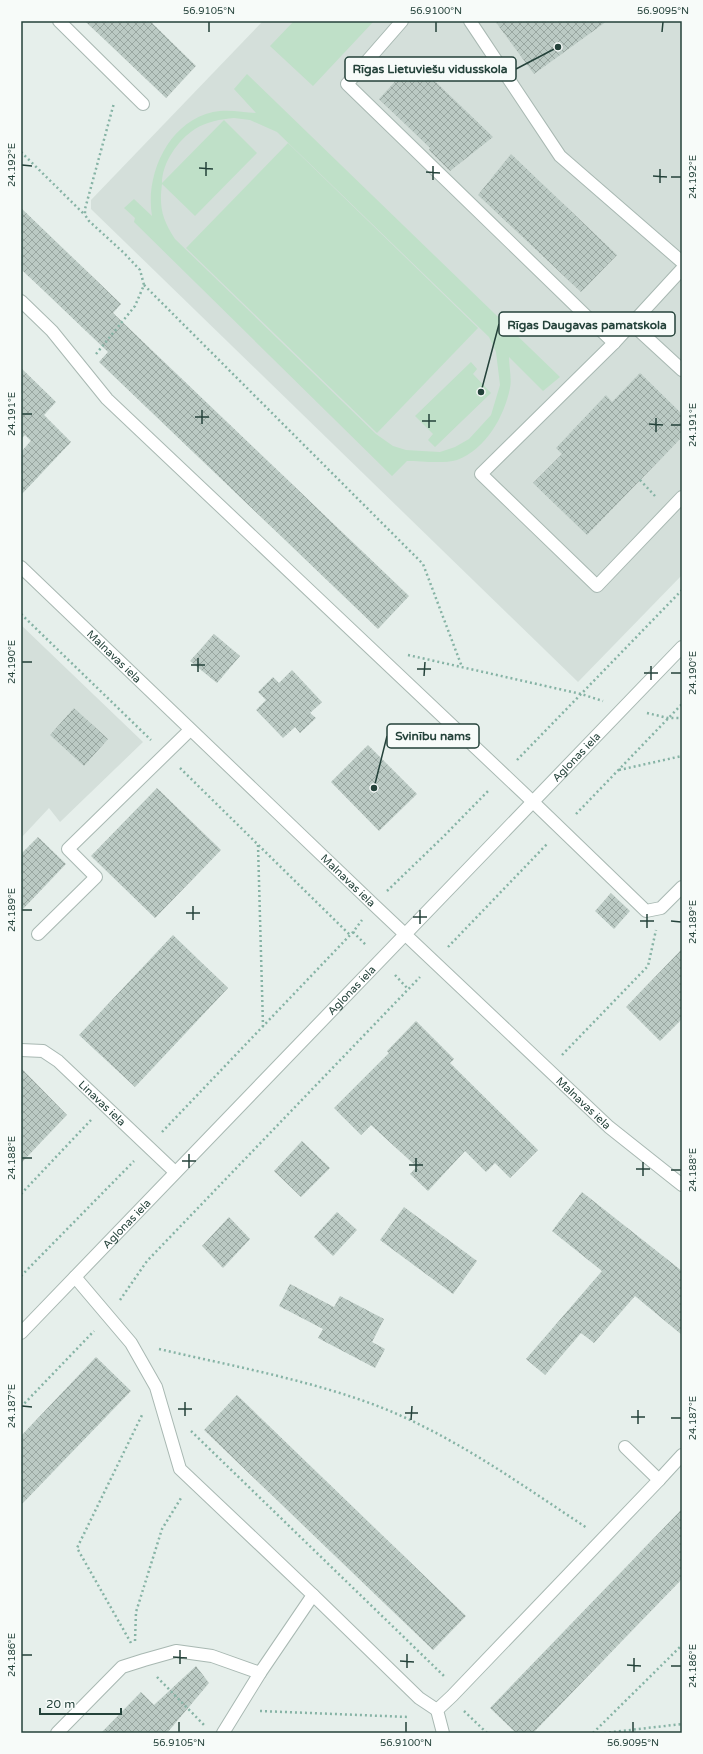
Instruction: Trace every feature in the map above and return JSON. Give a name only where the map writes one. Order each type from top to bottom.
[{"type":"street","points":[[60,21],[144,104]]},
{"type":"street","points":[[402,21],[347,84],[614,344]]},
{"type":"street","points":[[470,21],[560,156],[682,262]]},
{"type":"street","points":[[682,270],[614,344],[480,474],[597,586],[682,497]]},
{"type":"street","points":[[21,301],[52,331],[107,399],[504,774],[646,911],[661,908],[682,887]]},
{"type":"street","points":[[632,324],[682,370]]},
{"type":"street","name":"Malnavas iela","points":[[21,567],[190,730],[609,1127],[682,1185]]},
{"type":"street","name":"Aglonas iela","points":[[21,1333],[532,801],[681,651]]},
{"type":"street","points":[[38,934],[96,877],[68,849],[190,730]]},
{"type":"street","name":"Linavas iela","points":[[21,1050],[44,1051],[58,1061],[175,1172]]},
{"type":"street","points":[[75,1277],[109,1315],[131,1343],[156,1387],[180,1469],[419,1698],[437,1710],[443,1733]]},
{"type":"street","points":[[625,1447],[659,1480]]},
{"type":"street","points":[[437,1710],[604,1539],[682,1455]]},
{"type":"street","points":[[223,1733],[260,1673],[313,1595]]},
{"type":"street","points":[[57,1733],[122,1667],[144,1660],[176,1651],[212,1656],[260,1673]]},
{"type":"path","points":[[85,215],[85,209],[120,81]]},
{"type":"path","points":[[21,152],[140,270],[144,285],[135,306],[83,369]]},
{"type":"path","points":[[144,285],[423,564],[462,667]]},
{"type":"path","points":[[640,480],[660,500]]},
{"type":"path","points":[[21,1276],[148,1147],[350,935],[373,904],[444,836],[682,590]]},
{"type":"path","points":[[21,614],[350,935]]},
{"type":"path","points":[[407,655],[581,694],[623,708],[668,718],[682,718]]},
{"type":"path","points":[[618,770],[682,756]]},
{"type":"path","points":[[258,845],[263,1026]]},
{"type":"path","points":[[548,1069],[648,966],[661,908]]},
{"type":"path","points":[[21,1407],[109,1315],[147,1261],[434,961]]},
{"type":"path","points":[[21,1194],[105,1105]]},
{"type":"path","points":[[131,1343],[309,1383],[376,1406],[447,1439],[527,1488],[604,1539]]},
{"type":"path","points":[[156,1387],[78,1548],[134,1648],[136,1612],[162,1529],[191,1480]]},
{"type":"path","points":[[165,1422],[181,1422],[448,1680],[452,1696],[462,1709],[487,1733]]},
{"type":"path","points":[[593,1733],[682,1645]]},
{"type":"path","points":[[144,1660],[153,1673],[206,1728]]},
{"type":"path","points":[[238,1710],[419,1717],[437,1710]]},
{"type":"path","points":[[604,1733],[682,1724]]},
{"type":"shaded area","points":[[263,21],[682,21],[682,575],[578,682],[91,209],[91,200]]},
{"type":"shaded area","points":[[21,625],[143,742],[60,822],[49,808],[21,838]]},
{"type":"green space","points":[[294,21],[374,21],[313,86],[270,46]]},
{"type":"green space","points":[[247,74],[560,377],[543,391],[509,357],[511,384],[507,399],[498,421],[485,440],[477,448],[457,460],[439,462],[407,461],[392,476],[134,222],[135,218],[124,208],[134,199],[152,216],[152,184],[156,168],[163,152],[172,138],[184,127],[197,118],[218,111],[256,113],[234,89]],"holes":[[[229,118],[250,120],[277,132],[489,337],[496,352],[500,385],[491,415],[469,439],[455,447],[440,452],[406,450],[393,446],[376,434],[175,239],[162,213],[162,184],[195,216],[257,153],[224,120],[162,183],[165,168],[172,153],[183,139],[204,124]]]},
{"type":"green space","points":[[288,143],[478,328],[377,433],[186,248]]},
{"type":"green space","points":[[471,362],[477,369],[473,374],[491,393],[435,447],[428,440],[433,434],[415,416]]},
{"type":"building","points":[[85,21],[150,21],[196,66],[166,98]]},
{"type":"building","points":[[495,21],[607,21],[534,74]]},
{"type":"building","points":[[414,61],[493,137],[450,171],[429,150],[430,148],[379,99]]},
{"type":"building","points":[[511,154],[617,255],[581,292],[478,195]]},
{"type":"building","points":[[21,208],[121,304],[113,313],[409,596],[378,629],[99,362],[108,352],[21,269]]},
{"type":"building","points":[[21,368],[56,402],[44,415],[71,442],[21,495],[21,452],[31,441],[25,435],[21,439]]},
{"type":"building","points":[[640,373],[682,414],[682,437],[587,535],[533,483],[562,454],[556,448],[606,395],[612,402]]},
{"type":"building","points":[[214,634],[240,656],[217,683],[190,661]]},
{"type":"building","points":[[292,670],[322,702],[310,713],[316,718],[300,733],[295,727],[283,738],[256,710],[266,700],[258,692],[273,677],[279,683]]},
{"type":"building","points":[[74,708],[108,739],[84,766],[50,735]]},
{"type":"building","points":[[368,745],[417,794],[379,831],[331,782]]},
{"type":"building","points":[[157,788],[221,850],[155,918],[91,856]]},
{"type":"building","points":[[38,837],[66,864],[21,911],[21,854]]},
{"type":"building","points":[[611,893],[630,911],[614,929],[595,911]]},
{"type":"building","points":[[173,935],[228,988],[135,1087],[79,1035]]},
{"type":"building","points":[[682,949],[682,1019],[660,1041],[626,1007]]},
{"type":"building","points":[[416,1021],[454,1059],[450,1063],[538,1150],[510,1178],[495,1163],[486,1172],[465,1151],[428,1191],[410,1174],[417,1167],[371,1125],[361,1135],[334,1108],[389,1053],[387,1051]]},
{"type":"building","points":[[21,1068],[67,1115],[21,1163]]},
{"type":"building","points":[[302,1141],[330,1168],[301,1197],[274,1171]]},
{"type":"building","points":[[582,1192],[682,1271],[682,1335],[635,1296],[594,1343],[581,1333],[545,1375],[526,1359],[602,1271],[552,1231]]},
{"type":"building","points":[[404,1207],[477,1261],[453,1294],[380,1240]]},
{"type":"building","points":[[337,1212],[357,1230],[333,1256],[314,1237]]},
{"type":"building","points":[[229,1217],[250,1239],[223,1268],[202,1246]]},
{"type":"building","points":[[290,1284],[334,1307],[340,1296],[384,1319],[372,1342],[385,1349],[375,1368],[318,1338],[323,1329],[279,1306]]},
{"type":"building","points":[[96,1357],[131,1391],[21,1505],[21,1436]]},
{"type":"building","points":[[237,1395],[466,1616],[433,1650],[204,1430]]},
{"type":"building","points":[[682,1509],[682,1579],[533,1733],[516,1733],[490,1708]]},
{"type":"building","points":[[196,1666],[209,1683],[167,1733],[101,1733],[141,1692],[154,1705]]},
{"type":"place","name":"Rīgas Lietuviešu vidusskola","points":[[558,47]]},
{"type":"place","name":"Rīgas Daugavas pamatskola","points":[[481,392]]},
{"type":"place","name":"Svinību nams","points":[[374,788]]}]
